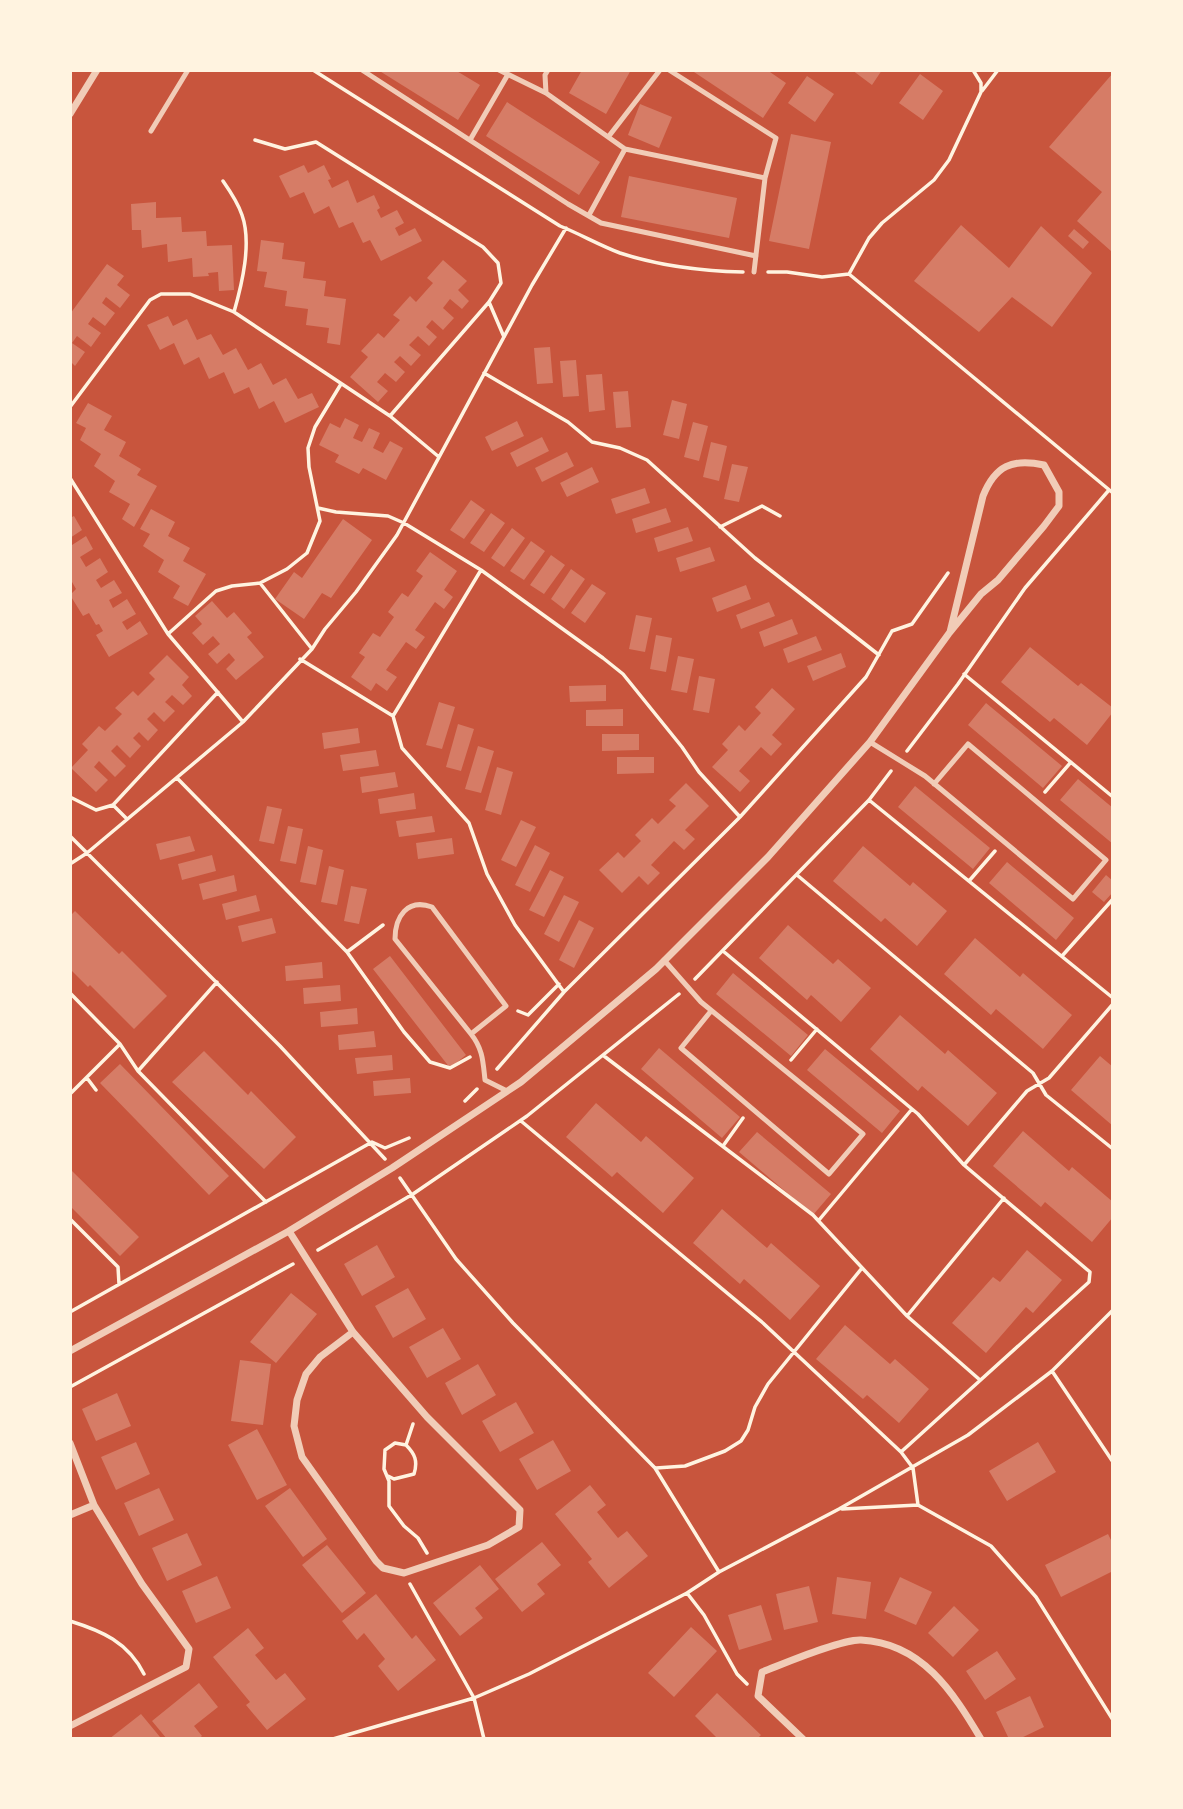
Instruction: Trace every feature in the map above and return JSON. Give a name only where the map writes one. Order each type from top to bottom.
[{"type":"street","points":[[70,114],[97,70]]},
{"type":"street","points":[[70,1351],[289,1231],[392,1168],[522,1082],[664,960],[768,857],[870,742],[950,632],[981,594],[998,580],[1059,506],[1059,492],[1044,465],[1014,463],[1000,469],[990,479],[983,496],[950,632]]},
{"type":"street","points":[[289,1231],[353,1332],[427,1417],[520,1510],[519,1527],[488,1545],[404,1573],[383,1568],[302,1457],[294,1426],[297,1400],[306,1374],[320,1357],[353,1332]]},
{"type":"street","points":[[70,1443],[94,1504],[142,1584],[189,1649],[186,1667],[70,1726]]},
{"type":"street","points":[[70,1515],[94,1504]]},
{"type":"street","points":[[803,1739],[758,1696],[762,1672],[859,1640],[900,1648],[931,1669],[945,1684],[981,1739]]},
{"type":"lane","points":[[151,131],[188,70]]},
{"type":"lane","points":[[362,70],[601,222],[756,256]]},
{"type":"lane","points":[[499,70],[546,93],[625,149],[765,178]]},
{"type":"lane","points":[[546,93],[545,75],[548,70]]},
{"type":"lane","points":[[609,136],[660,70]]},
{"type":"lane","points":[[668,70],[776,138],[765,178],[754,272]]},
{"type":"lane","points":[[470,140],[507,76]]},
{"type":"lane","points":[[589,215],[625,149]]},
{"type":"lane","points":[[870,742],[934,784],[1073,899],[1106,860],[968,744],[934,784]]},
{"type":"lane","points":[[471,1034],[506,1006],[432,907],[425,904],[412,906],[401,912],[395,926],[395,939],[471,1034],[479,1044],[485,1080],[507,1091]]},
{"type":"lane","points":[[664,960],[711,1011],[863,1134],[829,1174],[681,1048],[711,1011]]},
{"type":"path","points":[[313,70],[566,228],[618,252],[679,268],[787,272],[822,277],[849,274],[1113,493]]},
{"type":"path","points":[[974,70],[981,83],[981,92]]},
{"type":"path","points":[[849,274],[881,223],[934,180],[948,160],[981,92],[998,70]]},
{"type":"path","points":[[255,140],[285,149],[316,142],[483,247],[498,263],[501,283],[489,302],[390,416]]},
{"type":"path","points":[[223,181],[242,213],[245,225],[242,282],[234,312]]},
{"type":"path","points":[[70,864],[87,853],[243,722],[312,649],[404,523],[566,228]]},
{"type":"path","points":[[70,407],[150,300],[161,294],[190,294],[234,312],[390,416],[439,457]]},
{"type":"path","points":[[489,302],[504,337]]},
{"type":"path","points":[[484,373],[568,422],[592,442],[647,460],[755,558],[879,656]]},
{"type":"path","points":[[168,634],[216,591],[260,583],[287,569],[307,553],[320,521],[308,448],[315,427],[341,383]]},
{"type":"path","points":[[70,478],[168,634],[243,722]]},
{"type":"path","points":[[720,527],[762,506],[780,516]]},
{"type":"path","points":[[318,508],[388,516],[481,570],[623,674],[699,772],[740,817]]},
{"type":"path","points":[[393,716],[481,570]]},
{"type":"path","points":[[260,583],[312,649]]},
{"type":"path","points":[[458,1107],[507,1060],[564,992],[740,817],[866,677],[892,631]]},
{"type":"path","points":[[300,659],[393,716],[402,748],[469,823],[487,874],[515,925],[564,992]]},
{"type":"path","points":[[964,674],[1113,797]]},
{"type":"path","points":[[70,797],[96,810],[113,805],[218,692]]},
{"type":"path","points":[[1036,802],[1071,762]]},
{"type":"path","points":[[177,778],[347,952],[404,1032],[430,1062],[450,1068],[469,1059],[479,1044]]},
{"type":"path","points":[[870,800],[1113,998]]},
{"type":"path","points":[[113,805],[127,819]]},
{"type":"path","points":[[70,836],[372,1142],[386,1147],[415,1135]]},
{"type":"path","points":[[969,881],[1003,841]]},
{"type":"path","points":[[797,875],[1033,1073],[1046,1095],[1113,1149]]},
{"type":"path","points":[[1062,956],[1113,899]]},
{"type":"path","points":[[347,952],[381,925],[395,926]]},
{"type":"path","points":[[723,951],[912,1109],[964,1165],[1090,1272],[1089,1282],[901,1452]]},
{"type":"path","points":[[138,1071],[217,982]]},
{"type":"path","points":[[506,1006],[528,1015],[559,984]]},
{"type":"path","points":[[70,993],[120,1044],[138,1071],[266,1202]]},
{"type":"path","points":[[964,1165],[1027,1091],[1049,1078],[1113,1004]]},
{"type":"path","points":[[783,1070],[817,1029]]},
{"type":"path","points":[[70,1094],[120,1044]]},
{"type":"path","points":[[604,1056],[818,1221],[907,1316],[980,1380]]},
{"type":"path","points":[[86,1078],[96,1090]]},
{"type":"path","points":[[723,1146],[751,1107]]},
{"type":"path","points":[[818,1221],[912,1109]]},
{"type":"path","points":[[521,1121],[763,1322],[901,1452],[913,1468],[918,1505]]},
{"type":"path","points":[[70,1312],[372,1142]]},
{"type":"path","points":[[70,1387],[413,1194],[456,1259],[513,1323],[655,1468],[719,1572]]},
{"type":"path","points":[[907,1316],[1004,1198]]},
{"type":"path","points":[[70,1219],[118,1267],[119,1284]]},
{"type":"path","points":[[655,1468],[685,1466],[725,1451],[741,1441],[768,1384],[862,1268]]},
{"type":"path","points":[[333,1739],[474,1698],[529,1674],[687,1593],[719,1572],[839,1509],[968,1435],[1052,1371],[1113,1310]]},
{"type":"path","points":[[1052,1371],[1113,1462]]},
{"type":"path","points":[[406,1445],[415,1422],[427,1417]]},
{"type":"path","points":[[386,1475],[394,1479],[414,1474],[417,1465],[415,1454],[406,1445],[395,1443],[385,1451],[384,1469],[389,1506],[404,1526],[418,1538],[426,1550],[430,1565]]},
{"type":"path","points":[[839,1509],[918,1505],[991,1546],[1036,1597],[1113,1720]]},
{"type":"path","points":[[404,1573],[474,1698],[484,1739]]},
{"type":"path","points":[[687,1593],[704,1615],[737,1674],[758,1696]]},
{"type":"path","points":[[70,1622],[101,1631],[118,1642],[130,1653],[150,1685]]},
{"type":"building","points":[[378,70],[455,70],[480,85],[458,120]]},
{"type":"building","points":[[582,70],[631,70],[606,114],[569,93]]},
{"type":"building","points":[[691,70],[767,70],[786,83],[763,118]]},
{"type":"building","points":[[852,70],[882,70],[872,85]]},
{"type":"building","points":[[1113,73],[1111,251],[1077,221],[1102,192],[1049,147]]},
{"type":"building","points":[[920,74],[943,91],[923,120],[899,103]]},
{"type":"building","points":[[807,76],[834,94],[815,122],[788,103]]},
{"type":"building","points":[[507,102],[600,162],[579,195],[486,136]]},
{"type":"building","points":[[640,104],[672,117],[659,148],[628,135]]},
{"type":"building","points":[[791,134],[831,142],[809,249],[769,241]]},
{"type":"building","points":[[304,165],[308,173],[324,165],[332,188],[348,180],[357,203],[374,195],[381,218],[397,210],[404,223],[395,228],[399,236],[415,228],[422,241],[381,261],[370,240],[363,243],[353,222],[339,228],[329,206],[314,214],[304,192],[290,198],[279,176]]},
{"type":"building","points":[[629,176],[737,198],[729,238],[621,217]]},
{"type":"building","points":[[156,202],[156,218],[181,217],[182,232],[206,231],[207,246],[232,245],[234,290],[219,291],[218,272],[208,273],[209,276],[193,277],[192,258],[168,262],[167,244],[142,248],[141,230],[132,230],[131,204]]},
{"type":"building","points":[[961,225],[1009,268],[1041,226],[1092,273],[1052,327],[1012,297],[979,332],[914,281]]},
{"type":"building","points":[[1074,229],[1089,242],[1083,249],[1068,236]]},
{"type":"building","points":[[261,240],[284,243],[282,259],[305,262],[303,278],[326,281],[324,296],[346,299],[340,345],[327,343],[329,328],[306,325],[308,309],[285,306],[287,291],[264,287],[267,272],[257,271]]},
{"type":"building","points":[[443,260],[467,281],[458,290],[469,301],[462,309],[450,299],[443,308],[454,318],[443,330],[432,320],[426,327],[437,337],[429,346],[418,336],[409,345],[421,355],[411,366],[400,356],[394,362],[405,372],[396,382],[385,373],[377,382],[388,391],[378,402],[350,377],[368,357],[361,351],[378,333],[384,338],[400,320],[393,315],[410,296],[416,302],[433,283],[427,278]]},
{"type":"building","points":[[107,264],[124,276],[117,285],[130,295],[120,308],[106,297],[102,303],[115,313],[105,326],[93,317],[88,324],[101,333],[91,347],[77,336],[72,343],[85,352],[75,366],[70,361],[70,314]]},
{"type":"building","points":[[168,316],[173,326],[187,319],[197,340],[211,334],[223,355],[236,348],[248,370],[261,363],[273,385],[286,378],[298,399],[312,393],[319,407],[285,423],[274,401],[259,409],[249,387],[234,394],[224,372],[209,379],[199,357],[184,365],[174,343],[160,350],[147,325]]},
{"type":"building","points":[[550,347],[553,383],[537,384],[534,348]]},
{"type":"building","points":[[576,360],[579,396],[563,397],[560,361]]},
{"type":"building","points":[[602,374],[605,410],[589,412],[586,375]]},
{"type":"building","points":[[628,391],[631,427],[616,428],[613,392]]},
{"type":"building","points":[[672,400],[687,404],[679,439],[663,435]]},
{"type":"building","points":[[88,403],[112,416],[104,430],[126,442],[119,456],[141,469],[137,475],[157,486],[134,527],[122,519],[130,504],[109,492],[115,481],[94,466],[101,454],[80,440],[86,428],[76,423]]},
{"type":"building","points":[[345,418],[359,425],[353,438],[362,442],[369,428],[380,433],[373,448],[383,453],[390,441],[403,448],[386,480],[363,468],[359,474],[335,462],[339,455],[319,445],[330,423],[340,428]]},
{"type":"building","points":[[517,421],[524,436],[492,451],[485,437]]},
{"type":"building","points":[[693,422],[708,426],[699,461],[684,457]]},
{"type":"building","points":[[542,437],[549,451],[517,467],[510,453]]},
{"type":"building","points":[[711,442],[727,446],[719,481],[703,477]]},
{"type":"building","points":[[567,452],[574,466],[542,482],[535,468]]},
{"type":"building","points":[[732,464],[748,467],[739,502],[724,499]]},
{"type":"building","points":[[592,467],[599,482],[567,497],[560,483]]},
{"type":"building","points":[[645,488],[650,503],[616,514],[611,499]]},
{"type":"building","points":[[471,500],[485,510],[464,539],[450,530]]},
{"type":"building","points":[[666,508],[671,522],[636,533],[632,519]]},
{"type":"building","points":[[151,509],[175,522],[168,536],[190,548],[183,561],[206,574],[188,606],[173,598],[180,586],[158,572],[164,560],[143,546],[150,534],[140,529]]},
{"type":"building","points":[[491,513],[505,523],[484,552],[470,543]]},
{"type":"building","points":[[74,516],[82,530],[70,538],[70,518]]},
{"type":"building","points":[[343,519],[372,540],[331,598],[322,593],[304,619],[275,599],[294,572],[302,578]]},
{"type":"building","points":[[688,527],[693,541],[658,552],[654,538]]},
{"type":"building","points":[[512,528],[525,538],[504,567],[491,558]]},
{"type":"building","points":[[86,536],[93,549],[80,557],[86,567],[100,558],[108,572],[96,580],[101,588],[114,580],[122,593],[109,600],[113,608],[127,599],[136,614],[122,622],[127,630],[140,621],[148,634],[109,657],[96,635],[103,631],[99,624],[96,625],[89,613],[83,616],[70,595],[76,589],[72,582],[70,583],[70,541],[72,545]]},
{"type":"building","points":[[531,541],[545,551],[524,580],[510,571]]},
{"type":"building","points":[[710,547],[715,561],[680,572],[676,558]]},
{"type":"building","points":[[430,552],[457,571],[444,590],[453,597],[444,609],[435,602],[415,630],[425,637],[416,649],[406,642],[386,670],[397,677],[387,691],[376,683],[371,691],[351,677],[365,657],[359,653],[373,633],[380,637],[394,617],[388,612],[402,593],[408,597],[423,576],[416,571]]},
{"type":"building","points":[[551,555],[565,565],[544,594],[530,585]]},
{"type":"building","points":[[571,569],[585,579],[564,609],[551,599]]},
{"type":"building","points":[[592,584],[606,593],[585,623],[571,613]]},
{"type":"building","points":[[746,585],[751,599],[717,612],[712,598]]},
{"type":"building","points":[[212,601],[227,618],[234,612],[252,633],[247,637],[264,657],[236,680],[226,669],[235,660],[229,653],[217,664],[208,654],[220,644],[213,636],[203,645],[192,633],[202,624],[195,616]]},
{"type":"building","points":[[769,602],[775,616],[741,629],[736,615]]},
{"type":"building","points":[[636,615],[652,618],[645,652],[629,649]]},
{"type":"building","points":[[792,619],[798,634],[764,647],[759,632]]},
{"type":"building","points":[[656,635],[672,638],[666,672],[650,669]]},
{"type":"building","points":[[816,636],[822,650],[788,663],[783,649]]},
{"type":"building","points":[[1030,647],[1078,686],[1081,683],[1113,708],[1113,712],[1087,745],[1054,718],[1050,722],[1001,682]]},
{"type":"building","points":[[841,653],[846,667],[813,681],[807,666]]},
{"type":"building","points":[[167,655],[189,677],[182,685],[192,696],[183,705],[172,695],[165,702],[175,711],[164,722],[154,712],[147,719],[158,730],[148,741],[139,732],[133,738],[141,746],[130,758],[117,745],[111,751],[126,766],[115,777],[99,761],[94,767],[108,780],[96,792],[71,768],[88,750],[82,744],[99,726],[105,731],[122,714],[115,708],[133,691],[138,696],[155,679],[149,673]]},
{"type":"building","points":[[678,656],[694,659],[687,693],[671,690]]},
{"type":"building","points":[[699,676],[715,679],[709,713],[693,710]]},
{"type":"building","points":[[606,685],[606,701],[570,702],[569,686]]},
{"type":"building","points":[[772,688],[795,709],[772,735],[782,744],[771,756],[761,747],[739,771],[750,781],[740,792],[712,767],[728,750],[722,744],[739,725],[745,731],[761,713],[755,707]]},
{"type":"building","points":[[439,702],[455,707],[442,749],[426,745]]},
{"type":"building","points":[[986,703],[1062,766],[1043,788],[968,725]]},
{"type":"building","points":[[623,709],[623,726],[586,726],[586,710]]},
{"type":"building","points":[[458,724],[474,729],[461,771],[446,767]]},
{"type":"building","points":[[358,728],[360,743],[324,749],[322,733]]},
{"type":"building","points":[[602,734],[639,734],[639,750],[602,751]]},
{"type":"building","points":[[478,746],[494,751],[481,793],[465,789]]},
{"type":"building","points":[[376,750],[379,766],[343,771],[340,755]]},
{"type":"building","points":[[617,757],[654,757],[654,773],[617,774]]},
{"type":"building","points":[[497,767],[513,772],[501,815],[485,810]]},
{"type":"building","points":[[395,772],[398,787],[362,793],[360,777]]},
{"type":"building","points":[[1078,779],[1113,808],[1113,844],[1060,800]]},
{"type":"building","points":[[686,783],[709,806],[685,830],[695,839],[684,850],[674,841],[651,865],[660,873],[648,885],[639,876],[622,893],[599,870],[618,852],[624,858],[641,841],[635,835],[652,818],[658,824],[676,806],[669,800]]},
{"type":"building","points":[[915,786],[990,848],[973,869],[898,807]]},
{"type":"building","points":[[414,793],[416,809],[380,814],[378,799]]},
{"type":"building","points":[[267,806],[282,809],[274,844],[259,841]]},
{"type":"building","points":[[432,816],[435,832],[399,837],[396,821]]},
{"type":"building","points":[[521,820],[536,827],[516,867],[501,860]]},
{"type":"building","points":[[288,826],[303,829],[296,864],[280,861]]},
{"type":"building","points":[[190,836],[195,851],[160,860],[156,844]]},
{"type":"building","points":[[452,838],[454,854],[418,859],[416,843]]},
{"type":"building","points":[[535,845],[550,853],[530,892],[515,885]]},
{"type":"building","points":[[308,846],[323,850],[316,885],[300,882]]},
{"type":"building","points":[[863,846],[910,886],[913,882],[947,911],[917,946],[885,918],[881,922],[833,881]]},
{"type":"building","points":[[212,855],[216,871],[182,880],[178,864]]},
{"type":"building","points":[[1007,862],[1074,918],[1056,940],[989,883]]},
{"type":"building","points":[[329,866],[344,870],[337,905],[321,902]]},
{"type":"building","points":[[550,870],[564,877],[544,917],[529,910]]},
{"type":"building","points":[[234,875],[237,891],[203,900],[199,884]]},
{"type":"building","points":[[1106,875],[1113,881],[1113,892],[1104,902],[1092,892]]},
{"type":"building","points":[[351,886],[367,889],[359,924],[344,921]]},
{"type":"building","points":[[256,895],[260,911],[226,920],[222,904]]},
{"type":"building","points":[[564,895],[579,902],[559,942],[544,934]]},
{"type":"building","points":[[75,911],[119,954],[122,951],[167,996],[134,1029],[70,969],[70,916]]},
{"type":"building","points":[[272,918],[276,933],[242,942],[238,926]]},
{"type":"building","points":[[579,920],[594,928],[574,968],[559,960]]},
{"type":"building","points":[[788,925],[833,964],[838,959],[871,988],[841,1022],[811,995],[807,1000],[759,958]]},
{"type":"building","points":[[975,938],[1020,977],[1023,973],[1072,1015],[1043,1049],[996,1009],[991,1015],[944,974]]},
{"type":"building","points":[[390,956],[466,1055],[450,1068],[373,969]]},
{"type":"building","points":[[322,962],[323,978],[286,981],[285,966]]},
{"type":"building","points":[[733,973],[808,1035],[791,1056],[716,994]]},
{"type":"building","points":[[340,985],[341,1001],[304,1004],[303,988]]},
{"type":"building","points":[[357,1008],[358,1024],[321,1027],[320,1012]]},
{"type":"building","points":[[900,1015],[945,1054],[948,1050],[997,1093],[968,1126],[922,1086],[918,1091],[870,1049]]},
{"type":"building","points":[[374,1031],[376,1047],[339,1050],[338,1035]]},
{"type":"building","points":[[659,1048],[740,1117],[722,1138],[641,1069]]},
{"type":"building","points":[[825,1049],[900,1111],[882,1133],[807,1070]]},
{"type":"building","points":[[204,1051],[248,1095],[251,1091],[296,1137],[264,1169],[172,1082]]},
{"type":"building","points":[[392,1055],[393,1070],[357,1074],[355,1058]]},
{"type":"building","points":[[1100,1056],[1113,1067],[1113,1126],[1071,1090]]},
{"type":"building","points":[[120,1064],[229,1176],[209,1195],[100,1083]]},
{"type":"building","points":[[410,1078],[411,1093],[374,1096],[373,1081]]},
{"type":"building","points":[[596,1103],[641,1142],[646,1136],[694,1178],[663,1213],[617,1172],[612,1177],[566,1137]]},
{"type":"building","points":[[1023,1131],[1069,1171],[1072,1167],[1113,1202],[1113,1217],[1092,1242],[1045,1202],[1041,1207],[993,1166]]},
{"type":"building","points":[[757,1132],[831,1194],[813,1215],[739,1152]]},
{"type":"building","points":[[70,1169],[139,1237],[120,1256],[70,1206]]},
{"type":"building","points":[[722,1209],[767,1248],[771,1243],[820,1286],[790,1320],[744,1279],[740,1284],[693,1243]]},
{"type":"building","points":[[377,1245],[395,1277],[362,1296],[344,1264]]},
{"type":"building","points":[[1027,1250],[1062,1280],[1033,1313],[1026,1307],[986,1353],[952,1323],[993,1277],[1000,1282]]},
{"type":"building","points":[[408,1288],[426,1319],[393,1338],[375,1306]]},
{"type":"building","points":[[291,1293],[317,1314],[276,1363],[250,1342]]},
{"type":"building","points":[[845,1325],[890,1364],[895,1359],[929,1389],[899,1423],[867,1395],[863,1399],[816,1359]]},
{"type":"building","points":[[443,1328],[461,1359],[427,1378],[409,1347]]},
{"type":"building","points":[[240,1360],[271,1364],[263,1425],[231,1421]]},
{"type":"building","points":[[478,1364],[496,1395],[462,1415],[445,1383]]},
{"type":"building","points":[[117,1393],[131,1426],[96,1441],[82,1409]]},
{"type":"building","points":[[516,1402],[534,1433],[500,1452],[482,1421]]},
{"type":"building","points":[[257,1429],[287,1485],[257,1500],[228,1445]]},
{"type":"building","points":[[553,1440],[571,1471],[537,1490],[519,1459]]},
{"type":"building","points":[[136,1442],[150,1474],[116,1490],[101,1457]]},
{"type":"building","points":[[1038,1442],[1056,1472],[1007,1501],[989,1471]]},
{"type":"building","points":[[590,1485],[606,1505],[597,1512],[618,1538],[627,1531],[648,1556],[609,1588],[588,1562],[592,1559],[555,1514]]},
{"type":"building","points":[[159,1488],[174,1520],[139,1536],[124,1503]]},
{"type":"building","points":[[290,1488],[327,1539],[303,1557],[265,1506]]},
{"type":"building","points":[[187,1533],[202,1565],[167,1581],[152,1548]]},
{"type":"building","points":[[1108,1534],[1113,1544],[1113,1571],[1061,1597],[1045,1565]]},
{"type":"building","points":[[542,1542],[561,1565],[537,1584],[545,1594],[522,1612],[495,1579]]},
{"type":"building","points":[[327,1545],[366,1593],[342,1613],[302,1565]]},
{"type":"building","points":[[480,1565],[499,1589],[475,1608],[483,1618],[460,1636],[433,1603]]},
{"type":"building","points":[[217,1576],[231,1608],[196,1623],[182,1591]]},
{"type":"building","points":[[837,1577],[871,1582],[866,1619],[832,1614]]},
{"type":"building","points":[[900,1577],[932,1592],[916,1625],[884,1611]]},
{"type":"building","points":[[809,1586],[818,1622],[784,1630],[776,1594]]},
{"type":"building","points":[[376,1594],[412,1639],[416,1635],[436,1660],[398,1691],[378,1666],[385,1659],[364,1633],[357,1640],[342,1621]]},
{"type":"building","points":[[761,1605],[772,1640],[739,1650],[728,1615]]},
{"type":"building","points":[[954,1606],[979,1630],[953,1657],[928,1633]]},
{"type":"building","points":[[691,1627],[717,1651],[674,1697],[648,1673]]},
{"type":"building","points":[[248,1628],[264,1648],[255,1655],[276,1680],[285,1673],[306,1699],[267,1730],[246,1705],[250,1702],[213,1657]]},
{"type":"building","points":[[997,1651],[1016,1679],[985,1700],[966,1671]]},
{"type":"building","points":[[199,1683],[218,1707],[194,1726],[202,1736],[198,1739],[167,1739],[152,1721]]},
{"type":"building","points":[[717,1693],[761,1735],[757,1739],[718,1739],[695,1716]]},
{"type":"building","points":[[1030,1696],[1044,1727],[1019,1739],[1009,1739],[996,1712]]},
{"type":"building","points":[[141,1714],[160,1737],[109,1739]]}]
